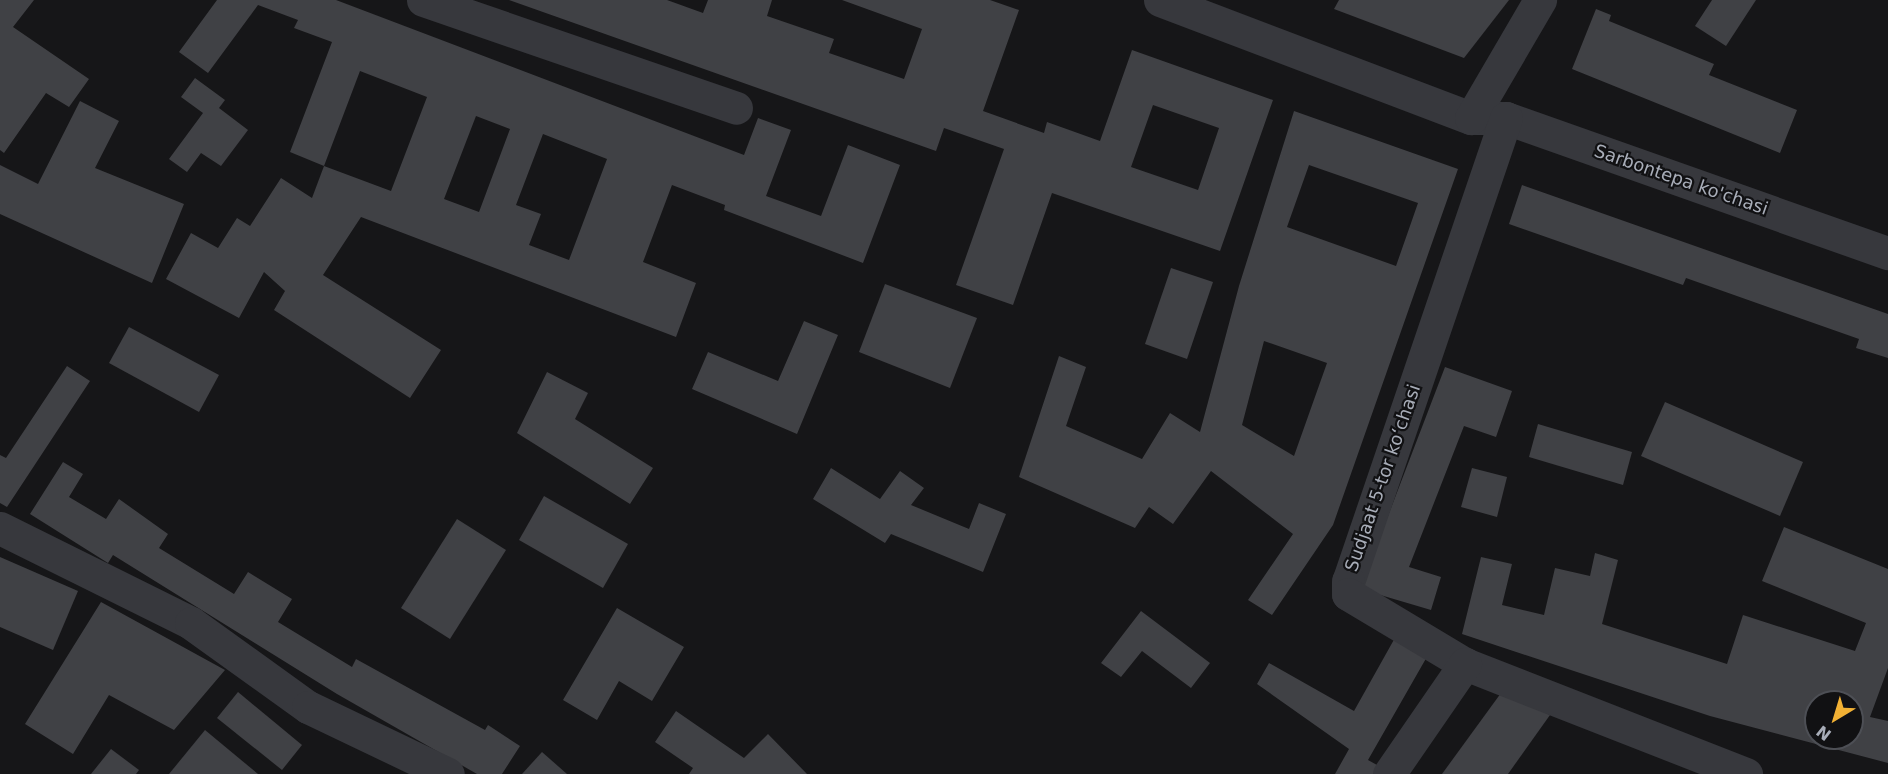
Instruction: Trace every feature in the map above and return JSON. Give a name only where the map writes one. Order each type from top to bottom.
[{"type":"street","points":[[423,0],[736,108]]},
{"type":"street","points":[[1160,0],[1471,118],[1540,0]]},
{"type":"street","name":"Sarbontepa ko'chasi","points":[[1471,118],[1506,118],[1888,253]]},
{"type":"street","name":"Sudjaat 5-tor koʻchasi","points":[[1506,118],[1348,580],[1348,594],[1357,602],[1465,664],[1746,774]]},
{"type":"street","points":[[0,528],[191,623],[308,707],[448,774]]},
{"type":"street","points":[[1389,774],[1465,664]]},
{"type":"building","points":[[0,0],[34,0],[13,27],[89,79],[69,107],[46,93],[4,153],[0,150]]},
{"type":"building","points":[[217,0],[336,0],[744,155],[758,118],[791,130],[766,196],[821,216],[848,145],[900,165],[863,263],[724,210],[725,205],[672,185],[643,262],[696,283],[676,337],[361,217],[323,275],[441,350],[410,398],[274,310],[285,291],[264,272],[239,318],[166,279],[191,233],[218,248],[237,218],[250,226],[281,178],[312,198],[324,166],[290,152],[332,42],[294,28],[298,20],[258,5],[208,73],[179,52]],"holes":[[[360,71],[427,97],[391,191],[324,166]],[[476,116],[510,129],[479,212],[444,199]],[[543,134],[607,159],[569,260],[529,245],[541,214],[516,205]]]},
{"type":"building","points":[[509,0],[667,0],[703,13],[708,0],[772,0],[767,16],[834,39],[829,53],[904,79],[922,29],[842,0],[990,0],[1019,10],[983,111],[1044,133],[1047,122],[1100,141],[1132,50],[1273,100],[1220,251],[1052,193],[1013,305],[956,285],[1004,149],[944,128],[936,151]],"holes":[[[1153,105],[1219,128],[1198,190],[1131,167]]]},
{"type":"building","points":[[1339,0],[1509,0],[1464,58],[1334,9]]},
{"type":"building","points":[[1712,0],[1756,0],[1726,46],[1695,26]]},
{"type":"building","points":[[1596,9],[1611,15],[1609,21],[1714,64],[1709,75],[1797,110],[1780,153],[1572,69]]},
{"type":"building","points":[[195,78],[225,100],[219,108],[248,130],[221,166],[201,153],[187,172],[169,159],[203,113],[181,97]]},
{"type":"building","points":[[80,101],[119,121],[95,168],[184,204],[152,283],[0,214],[0,165],[38,184]]},
{"type":"building","points":[[1294,111],[1458,169],[1333,525],[1272,615],[1248,600],[1293,534],[1211,471],[1173,524],[1149,507],[1135,528],[1019,477],[1059,356],[1086,367],[1066,426],[1142,459],[1170,413],[1200,432],[1239,286]],"holes":[[[1309,165],[1418,203],[1396,266],[1287,227]],[[1264,341],[1327,363],[1294,456],[1242,425]]]},
{"type":"building","points":[[1522,185],[1888,314],[1888,358],[1856,348],[1859,339],[1686,278],[1683,285],[1509,224]]},
{"type":"building","points":[[1171,268],[1213,282],[1187,359],[1145,344]]},
{"type":"building","points":[[885,284],[977,318],[950,388],[859,352]]},
{"type":"building","points":[[804,321],[838,335],[797,434],[692,389],[708,352],[778,381]]},
{"type":"building","points":[[129,327],[219,375],[199,412],[109,363]]},
{"type":"building","points":[[67,366],[90,381],[7,507],[0,503],[0,455],[6,458]]},
{"type":"building","points":[[1445,367],[1512,391],[1496,437],[1464,426],[1409,567],[1441,577],[1431,610],[1360,589]]},
{"type":"building","points":[[547,372],[588,393],[575,419],[653,468],[630,504],[517,433]]},
{"type":"building","points":[[1665,402],[1803,462],[1780,516],[1641,456]]},
{"type":"building","points":[[1538,424],[1632,452],[1623,485],[1529,457]]},
{"type":"building","points":[[63,462],[83,474],[69,497],[106,519],[119,499],[168,534],[159,548],[234,594],[248,572],[292,599],[278,622],[352,667],[356,659],[485,730],[488,725],[520,746],[502,774],[477,774],[337,694],[113,555],[108,563],[30,514]]},
{"type":"building","points":[[831,468],[880,499],[900,471],[924,488],[911,505],[969,529],[979,503],[1006,514],[983,572],[891,534],[885,543],[813,499]]},
{"type":"building","points":[[1472,468],[1507,477],[1497,517],[1461,507]]},
{"type":"building","points":[[544,496],[628,544],[603,588],[519,540]]},
{"type":"building","points":[[457,519],[506,550],[450,639],[401,608]]},
{"type":"building","points":[[1784,527],[1888,569],[1888,668],[1870,717],[1888,721],[1888,763],[1839,750],[1864,750],[1864,690],[1804,690],[1804,741],[1710,716],[1462,634],[1481,557],[1512,564],[1502,605],[1544,615],[1555,568],[1590,576],[1595,553],[1618,560],[1602,624],[1727,664],[1743,615],[1855,651],[1866,623],[1762,581]]},
{"type":"building","points":[[0,557],[78,591],[53,650],[0,627]]},
{"type":"building","points":[[101,602],[225,670],[174,730],[109,695],[73,754],[25,724]]},
{"type":"building","points":[[617,608],[684,647],[652,701],[619,681],[597,720],[563,700]]},
{"type":"building","points":[[1141,611],[1210,663],[1191,688],[1142,651],[1121,677],[1101,663]]},
{"type":"building","points":[[1396,636],[1428,655],[1368,760],[1386,770],[1384,774],[1335,774],[1349,749],[1257,684],[1269,663],[1354,711]]},
{"type":"building","points":[[238,692],[302,745],[282,770],[217,718]]},
{"type":"building","points":[[1501,693],[1550,715],[1508,774],[1442,774]]},
{"type":"building","points":[[676,711],[744,758],[768,734],[807,774],[689,774],[693,768],[655,742]]},
{"type":"building","points":[[205,730],[258,774],[169,774]]},
{"type":"building","points":[[111,749],[139,770],[136,774],[91,774]]},
{"type":"building","points":[[542,752],[567,774],[522,774]]}]
